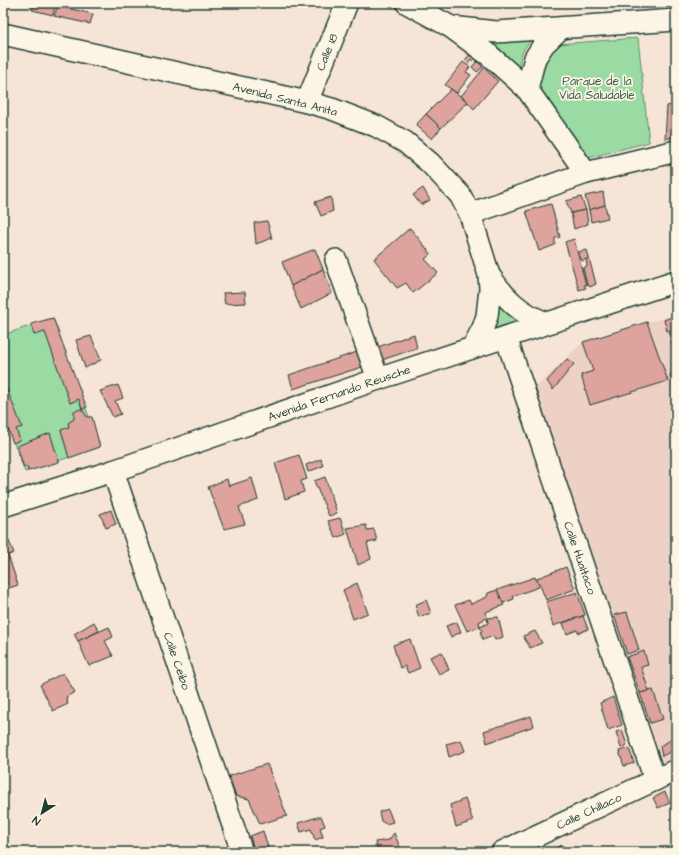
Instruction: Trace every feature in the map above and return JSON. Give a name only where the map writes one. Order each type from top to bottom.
[{"type":"street","name":"Calle 18","points":[[308,102],[348,3]]},
{"type":"street","points":[[407,3],[451,27],[489,55],[527,89],[586,173]]},
{"type":"street","points":[[451,27],[496,32],[676,20]]},
{"type":"street","points":[[527,89],[535,58],[544,44],[561,28]]},
{"type":"street","name":"Avenida Santa Anita","points":[[3,34],[308,102],[332,109],[376,126],[405,142],[430,163],[455,190],[470,214],[489,275],[490,289],[487,316],[473,348]]},
{"type":"street","points":[[470,214],[586,173],[676,152]]},
{"type":"street","points":[[336,260],[378,379]]},
{"type":"street","name":"Avenida Santa Anita","points":[[489,275],[496,285],[516,306],[526,314],[547,323]]},
{"type":"street","name":"Avenida Fernando Reusche","points":[[3,506],[113,471],[378,379],[676,281]]},
{"type":"street","name":"Calle Hualtaco","points":[[506,337],[655,780]]},
{"type":"street","name":"Calle Ceibo","points":[[113,471],[242,852]]},
{"type":"street","name":"Calle Chillaco","points":[[502,852],[676,770]]},
{"type":"shaded area","points":[[676,314],[676,756],[663,763],[535,388],[583,342]]},
{"type":"green space","points":[[533,38],[522,53],[519,71],[486,40]]},
{"type":"green space","name":"Parque de la Vida Saludable","points":[[638,38],[649,142],[588,158],[536,84],[538,64],[557,44]]},
{"type":"green space","points":[[494,297],[527,324],[489,336]]},
{"type":"green space","points":[[53,318],[100,447],[25,472],[3,413],[3,335]]},
{"type":"building","points":[[34,3],[56,3],[53,15],[32,10]]},
{"type":"building","points":[[58,6],[93,14],[90,24],[54,16]]},
{"type":"building","points":[[473,51],[488,62],[485,66],[475,57],[473,61],[471,59],[468,63],[465,60]]},
{"type":"building","points":[[477,61],[483,67],[477,72],[472,67]]},
{"type":"building","points":[[463,62],[470,67],[466,72],[471,75],[457,93],[445,85]]},
{"type":"building","points":[[484,68],[498,81],[474,109],[461,96]]},
{"type":"building","points":[[676,87],[676,104],[672,104],[675,88]]},
{"type":"building","points":[[451,89],[468,102],[441,128],[426,114]]},
{"type":"building","points":[[676,104],[676,136],[665,139],[667,106]]},
{"type":"building","points":[[426,114],[441,128],[432,139],[416,125]]},
{"type":"building","points":[[423,188],[430,200],[421,205],[413,195]]},
{"type":"building","points":[[603,192],[605,205],[589,210],[585,196]]},
{"type":"building","points":[[331,197],[333,211],[321,216],[315,202]]},
{"type":"building","points":[[581,197],[586,210],[571,213],[566,201]]},
{"type":"building","points":[[551,204],[560,237],[555,238],[555,245],[539,251],[526,211]]},
{"type":"building","points":[[605,205],[608,218],[591,222],[589,210]]},
{"type":"building","points":[[586,210],[588,224],[574,229],[571,213]]},
{"type":"building","points":[[267,221],[272,238],[256,244],[254,223]]},
{"type":"building","points":[[410,228],[431,254],[425,259],[438,273],[413,293],[406,283],[397,288],[374,259]]},
{"type":"building","points":[[574,239],[586,285],[584,285],[586,288],[579,290],[565,242]]},
{"type":"building","points":[[315,249],[323,269],[291,286],[282,262]]},
{"type":"building","points":[[587,250],[589,258],[582,261],[578,252]]},
{"type":"building","points":[[589,258],[596,284],[590,287],[587,285],[583,268],[587,266],[586,259]]},
{"type":"building","points":[[323,269],[332,293],[301,309],[291,286]]},
{"type":"building","points":[[245,292],[246,303],[225,304],[223,293]]},
{"type":"building","points":[[674,310],[676,310],[676,326],[673,327],[674,329],[667,331],[664,320],[674,316]]},
{"type":"building","points":[[53,318],[87,407],[82,409],[79,399],[70,403],[45,332],[34,335],[31,324]]},
{"type":"building","points":[[647,322],[668,381],[590,405],[581,375],[593,371],[583,342]]},
{"type":"building","points":[[676,331],[676,349],[674,350],[669,333]]},
{"type":"building","points":[[414,334],[417,348],[379,361],[375,348]]},
{"type":"building","points":[[91,336],[101,360],[85,368],[76,340]]},
{"type":"building","points":[[357,352],[362,367],[293,389],[289,375]]},
{"type":"building","points":[[567,359],[574,364],[553,390],[547,381]]},
{"type":"building","points":[[674,366],[676,366],[676,383],[674,384],[670,376]]},
{"type":"building","points":[[3,379],[22,427],[16,429],[20,440],[13,443],[3,415]]},
{"type":"building","points":[[118,385],[123,398],[115,401],[121,414],[113,417],[100,391]]},
{"type":"building","points":[[82,409],[87,417],[92,417],[100,447],[69,458],[61,430],[69,427],[68,423],[74,419],[74,411]]},
{"type":"building","points":[[50,433],[59,462],[28,471],[27,466],[24,468],[17,446]]},
{"type":"building","points":[[299,455],[307,479],[301,481],[304,492],[285,499],[275,463]]},
{"type":"building","points":[[321,459],[323,466],[308,472],[306,465]]},
{"type":"building","points":[[325,477],[337,513],[329,516],[314,481]]},
{"type":"building","points":[[252,478],[258,500],[239,507],[245,524],[224,529],[208,487],[227,479],[229,486]]},
{"type":"building","points":[[111,510],[116,524],[106,528],[100,514]]},
{"type":"building","points":[[340,518],[346,534],[336,538],[328,521]]},
{"type":"building","points":[[366,525],[367,530],[374,529],[377,541],[367,543],[371,559],[358,565],[347,528]]},
{"type":"building","points":[[8,539],[14,553],[8,555],[18,585],[3,590],[3,540]]},
{"type":"building","points":[[566,567],[575,589],[546,600],[537,578]]},
{"type":"building","points":[[535,577],[539,587],[513,596],[514,599],[503,603],[497,590]]},
{"type":"building","points":[[357,583],[368,613],[353,619],[343,590]]},
{"type":"building","points":[[497,590],[504,605],[486,612],[487,618],[479,622],[480,627],[467,631],[455,605],[469,600],[471,604],[487,597],[488,593]]},
{"type":"building","points":[[577,592],[585,615],[553,626],[546,602]]},
{"type":"building","points":[[426,600],[431,613],[419,617],[415,605]]},
{"type":"building","points":[[627,612],[639,650],[627,654],[614,615]]},
{"type":"building","points":[[583,616],[588,629],[579,633],[577,630],[567,634],[563,623]]},
{"type":"building","points":[[498,617],[503,637],[495,640],[493,636],[483,640],[480,627],[488,623],[487,618]]},
{"type":"building","points":[[94,622],[99,631],[78,641],[74,634]]},
{"type":"building","points":[[457,622],[461,632],[451,637],[446,626]]},
{"type":"building","points":[[109,627],[113,637],[105,641],[113,656],[89,666],[78,641]]},
{"type":"building","points":[[535,631],[542,643],[530,648],[523,636]]},
{"type":"building","points":[[410,639],[420,668],[408,673],[405,666],[400,668],[393,645]]},
{"type":"building","points":[[644,651],[648,665],[641,667],[649,691],[640,693],[627,657]]},
{"type":"building","points":[[442,652],[449,670],[439,674],[430,657]]},
{"type":"building","points":[[63,673],[75,692],[66,697],[68,704],[53,711],[40,685]]},
{"type":"building","points":[[653,690],[663,719],[650,723],[640,693]]},
{"type":"building","points":[[613,697],[622,725],[608,730],[600,703]]},
{"type":"building","points":[[531,716],[534,726],[487,743],[484,731]]},
{"type":"building","points":[[622,730],[627,745],[621,748],[616,732]]},
{"type":"building","points":[[676,737],[676,749],[662,756],[660,746]]},
{"type":"building","points":[[461,740],[465,751],[449,757],[446,744]]},
{"type":"building","points":[[629,748],[634,763],[624,766],[619,751]]},
{"type":"building","points":[[267,764],[287,816],[260,824],[249,799],[236,796],[229,776]]},
{"type":"building","points":[[665,792],[670,803],[658,808],[653,798]]},
{"type":"building","points":[[465,799],[473,821],[456,827],[450,805]]},
{"type":"building","points":[[388,809],[393,822],[386,824],[381,821],[379,812]]},
{"type":"building","points":[[321,816],[325,826],[320,828],[323,837],[315,840],[311,829],[301,832],[298,823]]},
{"type":"building","points":[[263,831],[268,847],[254,850],[250,836]]},
{"type":"building","points":[[394,833],[402,852],[379,852],[375,842],[389,840]]},
{"type":"building","points":[[562,845],[566,852],[550,852],[550,850]]}]
